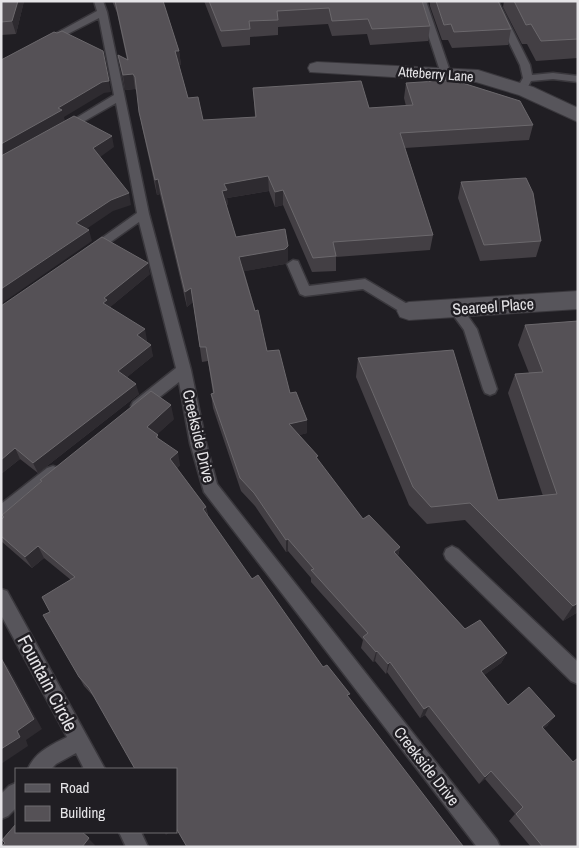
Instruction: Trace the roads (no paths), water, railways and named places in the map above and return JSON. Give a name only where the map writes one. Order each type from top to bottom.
[{"type":"street","name":"Atteberry Lane","points":[[317,68],[478,76],[524,84],[578,116]]},
{"type":"street","name":"Seareel Place","points":[[409,311],[578,300]]},
{"type":"lane","points":[[421,1],[446,74]]},
{"type":"lane","points":[[493,1],[525,65],[524,84],[553,76],[578,79]]},
{"type":"lane","points":[[35,47],[100,7]]},
{"type":"lane","name":"Creekside Drive","points":[[100,7],[138,182],[143,214],[184,370],[198,443],[210,487],[490,847]]},
{"type":"lane","points":[[52,136],[119,97]]},
{"type":"lane","points":[[80,258],[143,214]]},
{"type":"lane","points":[[293,264],[305,290],[366,284],[409,311]]},
{"type":"lane","points":[[455,308],[470,329],[490,389]]},
{"type":"lane","points":[[123,418],[184,370]]},
{"type":"lane","points":[[1,514],[62,466]]},
{"type":"lane","points":[[452,554],[578,675]]},
{"type":"lane","name":"Fountain Circle","points":[[1,597],[94,768]]},
{"type":"lane","points":[[39,768],[49,757],[79,741]]},
{"type":"lane","points":[[1,809],[15,794]]},
{"type":"lane","points":[[131,833],[138,847]]}]
